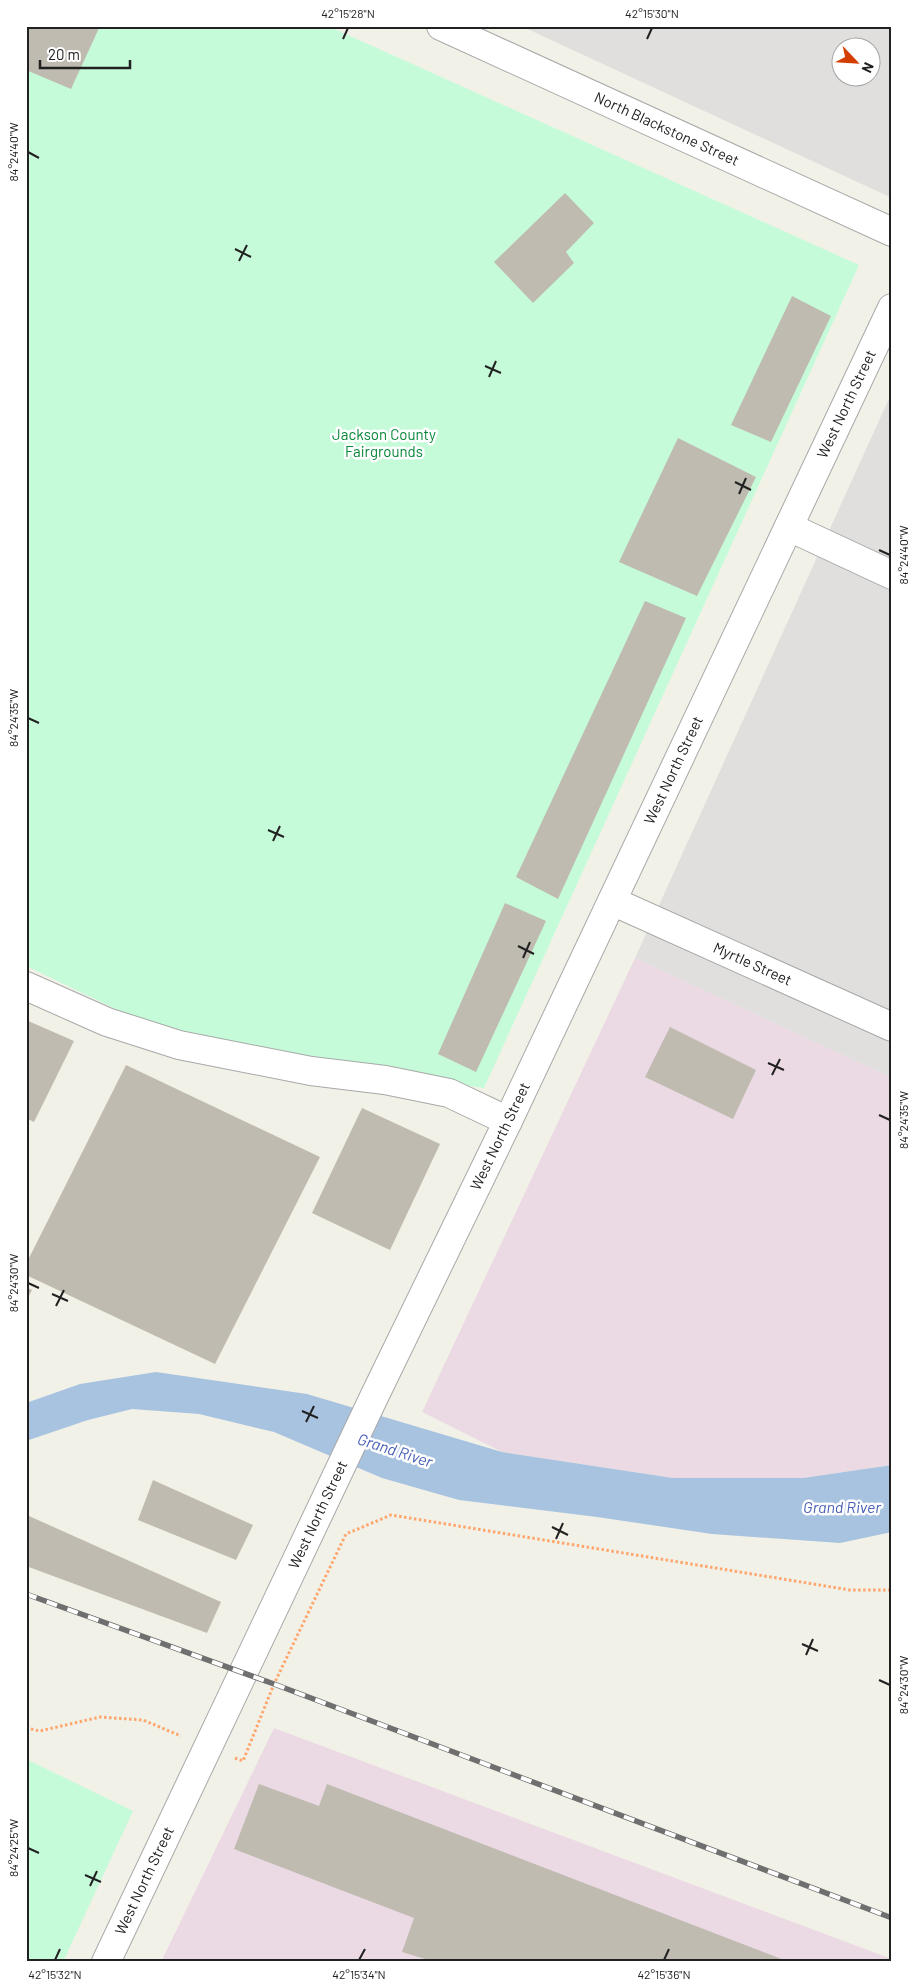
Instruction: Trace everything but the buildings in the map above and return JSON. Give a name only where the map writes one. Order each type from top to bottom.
[{"type":"street","name":"North Blackstone Street","points":[[440,26],[892,232]]},
{"type":"street","name":"West North Street","points":[[106,1962],[374,1397],[508,1121],[892,308]]},
{"type":"street","points":[[789,527],[892,575]]},
{"type":"street","name":"Myrtle Street","points":[[612,901],[892,1027]]},
{"type":"street","points":[[26,986],[107,1022],[179,1045],[311,1071],[385,1080],[449,1093],[508,1121]]},
{"type":"path","points":[[243,1761],[274,1684],[346,1534],[391,1515],[850,1590],[892,1590]]},
{"type":"path","points":[[26,1728],[40,1731],[100,1717],[143,1720],[172,1732]]},
{"type":"shaded area","points":[[521,26],[892,26],[892,198]]},
{"type":"shaded area","points":[[892,392],[892,1078],[635,958]]},
{"type":"shaded area","points":[[635,958],[892,1078],[892,1465],[803,1478],[673,1478],[502,1452],[422,1412]]},
{"type":"shaded area","points":[[274,1728],[892,1959],[892,1962],[161,1962]]},
{"type":"green space","name":"Jackson County Fairgrounds","points":[[26,26],[328,26],[859,265],[484,1088],[199,1049],[26,966]]},
{"type":"green space","points":[[26,1759],[133,1811],[63,1962],[26,1962]]},
{"type":"water","name":"Grand River","points":[[156,1372],[307,1394],[502,1452],[673,1478],[803,1478],[892,1465],[892,1532],[840,1543],[712,1534],[597,1517],[459,1500],[382,1478],[274,1432],[199,1414],[132,1409],[88,1420],[26,1441],[26,1403],[80,1384]]},
{"type":"railway","points":[[26,1594],[274,1684],[892,1918]]}]
